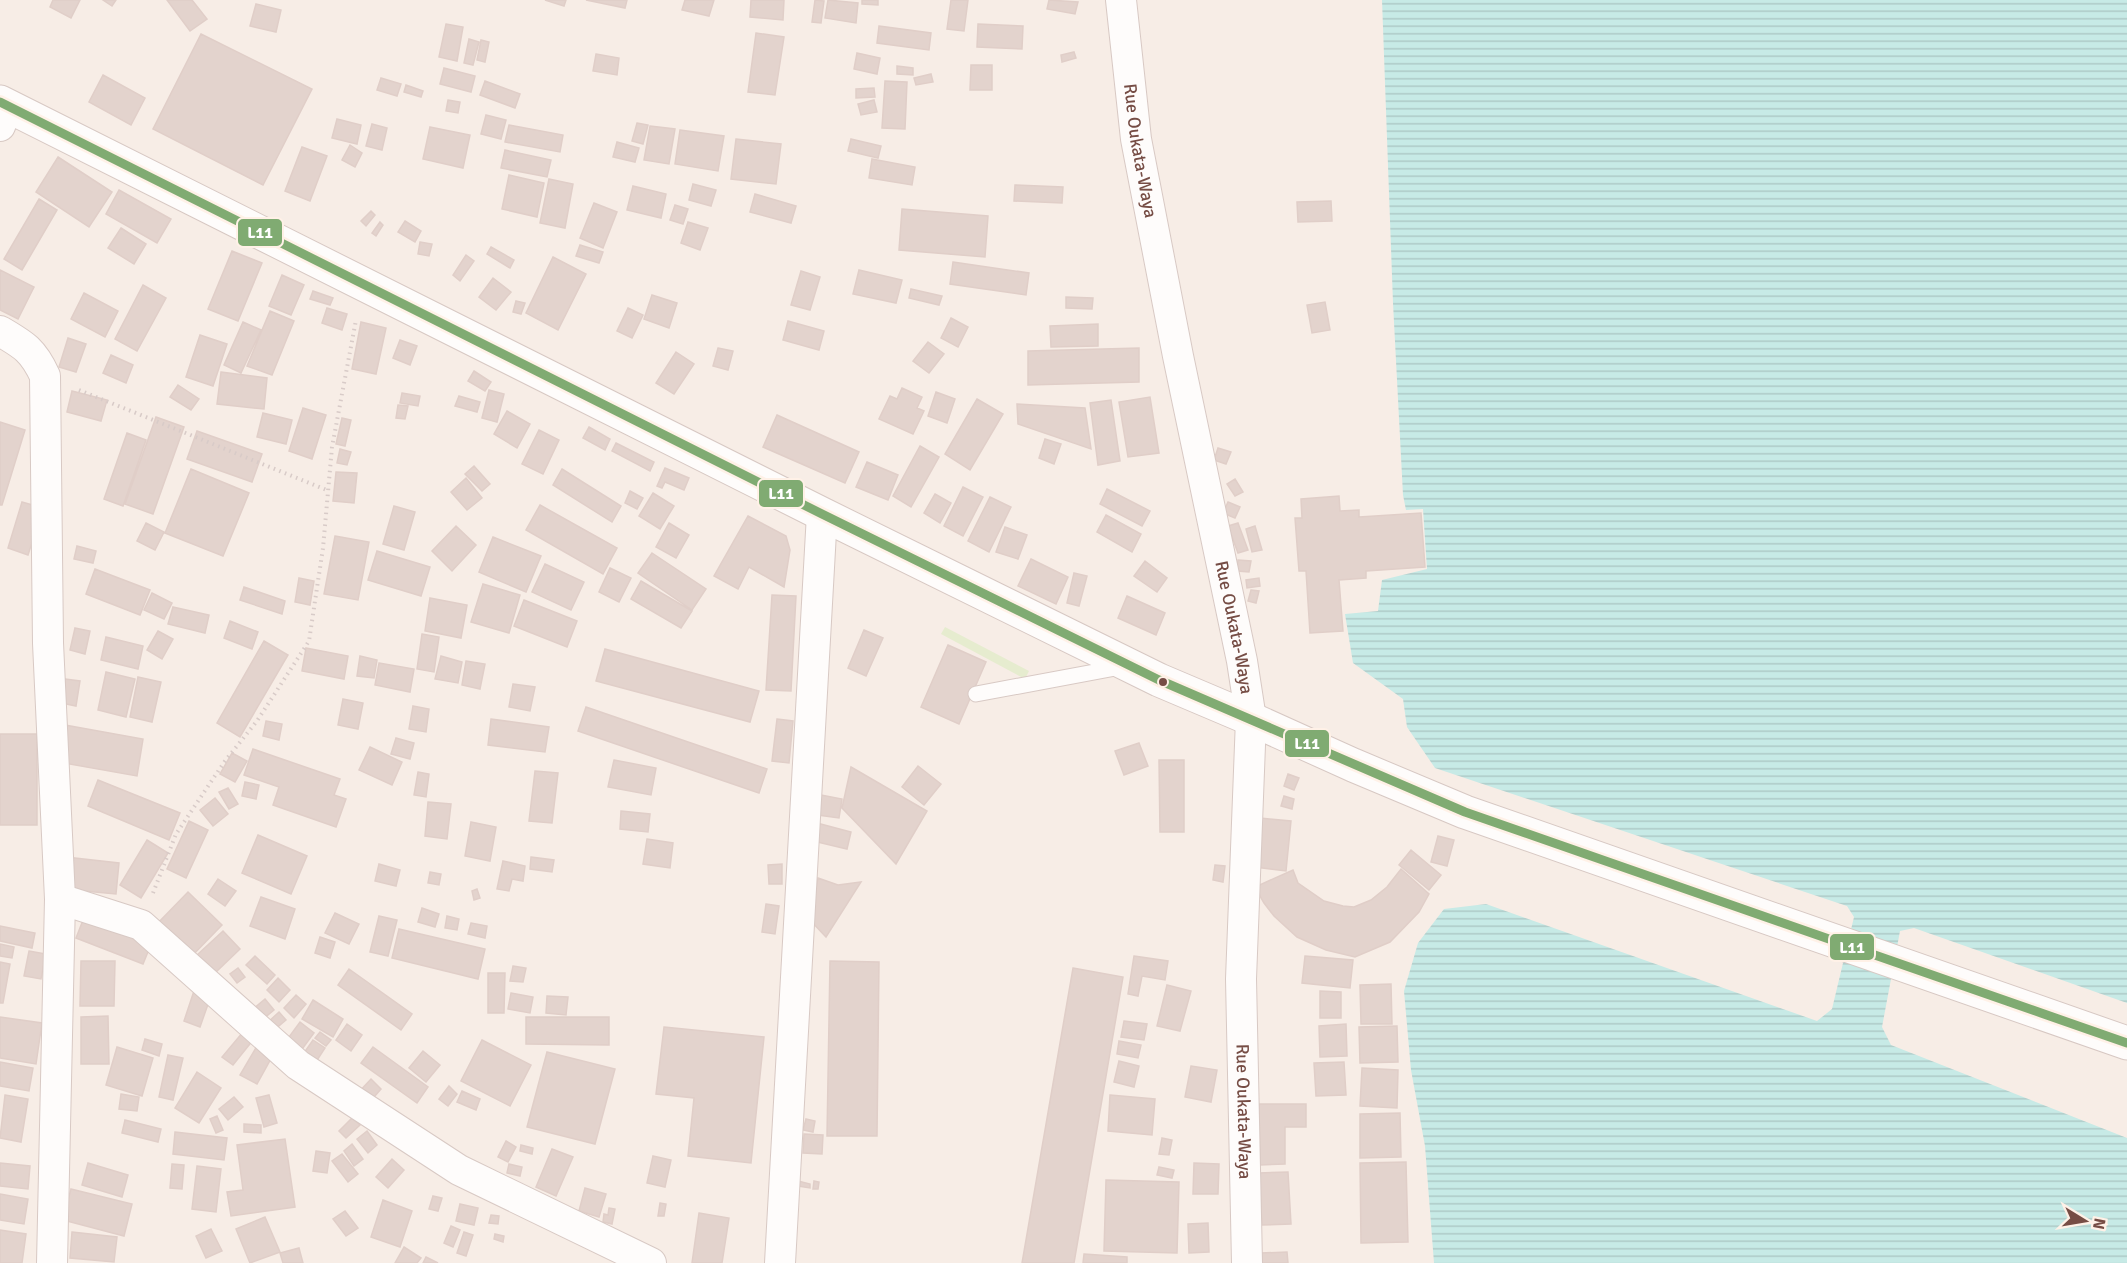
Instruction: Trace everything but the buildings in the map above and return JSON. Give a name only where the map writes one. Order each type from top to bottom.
[{"type":"main road","points":[[3,112],[363,284],[1128,666],[1353,765],[1465,812],[2127,1043]]},
{"type":"street","name":"Rue Oukata-Waya","points":[[1121,0],[1136,139],[1178,356],[1242,661],[1251,719],[1241,979],[1247,1263]]},
{"type":"street","points":[[0,331],[17,341],[36,357],[45,376],[48,643],[60,899],[52,1263]]},
{"type":"street","points":[[780,1263],[822,514]]},
{"type":"street","points":[[60,899],[141,925],[298,1065],[459,1170],[651,1263]]},
{"type":"lane","points":[[976,694],[1128,666]]},
{"type":"path","points":[[141,925],[176,834],[225,761],[257,721],[309,641],[323,548],[332,447],[363,284]]},
{"type":"path","points":[[45,376],[329,490]]},
{"type":"green space","points":[[945,627],[1029,671],[1025,679],[941,634]]},
{"type":"water","points":[[1382,0],[2127,0],[2127,1003],[1914,928],[1900,931],[1882,1027],[1891,1045],[2127,1138],[2127,1263],[1434,1263],[1425,1146],[1411,1070],[1404,991],[1418,943],[1444,909],[1486,904],[1817,1021],[1832,1009],[1854,917],[1847,906],[1435,768],[1407,727],[1403,699],[1353,663],[1345,614],[1378,611],[1382,580],[1427,569],[1423,509],[1406,510],[1403,495],[1393,303]]},
{"type":"transit line","name":"L11","points":[[0,102],[822,514],[1159,680],[1465,812],[2127,1043]]}]
